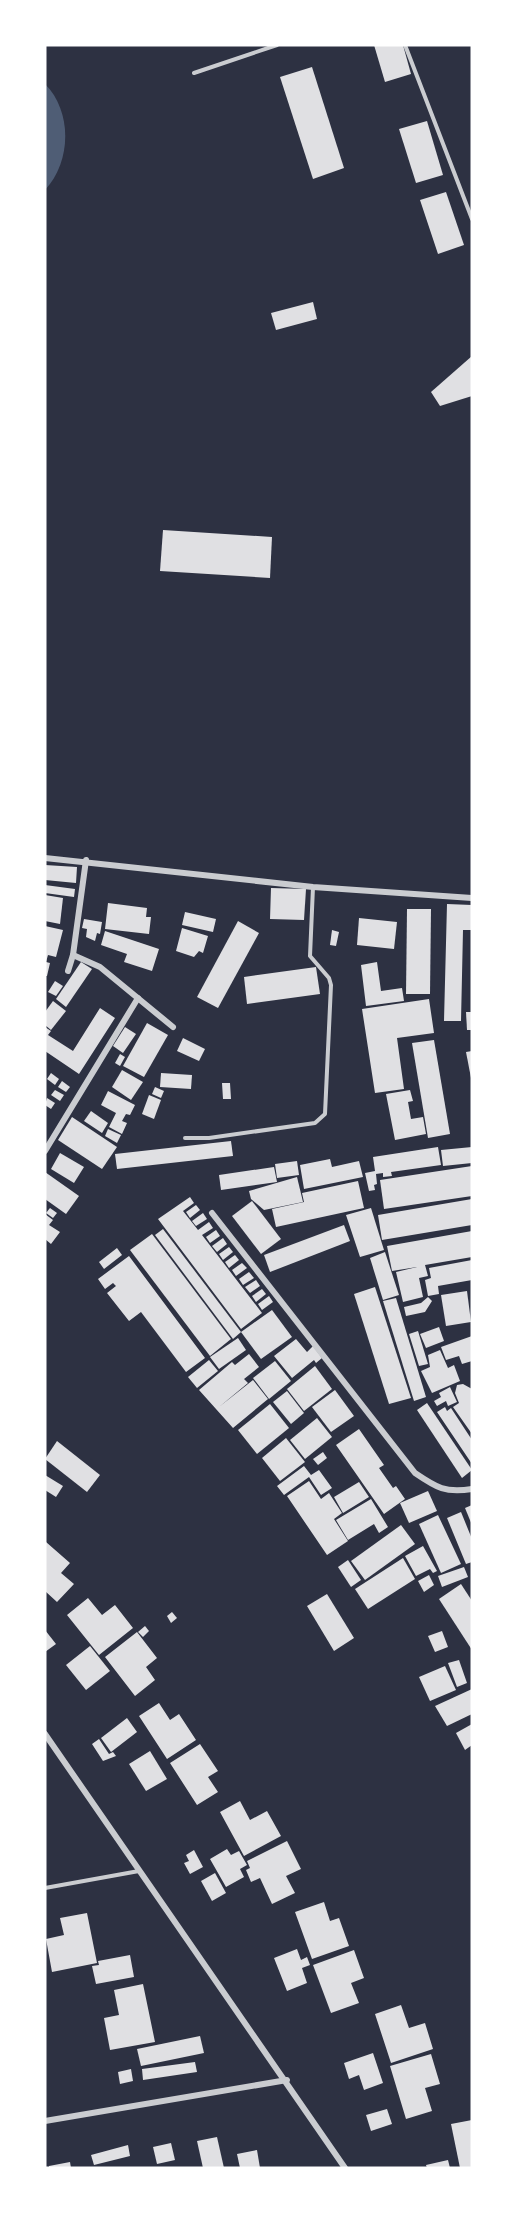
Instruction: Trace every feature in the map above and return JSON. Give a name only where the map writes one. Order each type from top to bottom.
[{"type":"street","points":[[45,858],[86,860],[313,887],[472,898]]},
{"type":"street","points":[[68,971],[73,955],[86,860]]},
{"type":"street","points":[[73,955],[100,967],[172,1027]]},
{"type":"street","points":[[45,1150],[138,998]]},
{"type":"street","points":[[212,1213],[415,1473],[434,1486],[451,1492],[472,1489]]},
{"type":"street","points":[[45,1734],[287,2080],[345,2168]]},
{"type":"street","points":[[45,2121],[287,2080]]},
{"type":"lane","points":[[194,73],[277,45]]},
{"type":"lane","points":[[405,45],[472,219]]},
{"type":"lane","points":[[185,1138],[209,1138],[315,1123],[325,1114],[331,985],[324,971],[310,956],[313,887]]},
{"type":"lane","points":[[45,1888],[140,1871]]},
{"type":"water","points":[[45,84],[54,95],[60,108],[65,136],[60,165],[45,190]]},
{"type":"building","points":[[374,45],[403,45],[411,74],[385,82]]},
{"type":"building","points":[[312,67],[344,168],[313,179],[280,77]]},
{"type":"building","points":[[427,121],[443,175],[416,183],[399,129]]},
{"type":"building","points":[[446,192],[464,245],[438,254],[420,200]]},
{"type":"building","points":[[313,302],[317,319],[276,330],[271,313]]},
{"type":"building","points":[[472,356],[472,396],[440,406],[431,392]]},
{"type":"building","points":[[163,530],[272,537],[270,578],[160,571]]},
{"type":"building","points":[[45,865],[77,867],[76,883],[45,880]]},
{"type":"building","points":[[45,885],[75,889],[74,897],[45,893]]},
{"type":"building","points":[[271,888],[306,889],[304,920],[270,919]]},
{"type":"building","points":[[45,895],[63,898],[60,924],[45,921]]},
{"type":"building","points":[[108,903],[147,908],[146,917],[151,917],[149,934],[105,929]]},
{"type":"building","points":[[447,904],[472,905],[472,930],[463,930],[461,1021],[444,1021]]},
{"type":"building","points":[[407,909],[431,909],[430,994],[406,994]]},
{"type":"building","points":[[185,912],[216,919],[213,932],[182,925]]},
{"type":"building","points":[[359,918],[397,922],[394,949],[357,945]]},
{"type":"building","points":[[84,919],[102,922],[100,934],[97,933],[95,941],[86,937],[87,929],[82,928]]},
{"type":"building","points":[[238,921],[259,933],[218,1008],[197,997]]},
{"type":"building","points":[[45,926],[63,930],[56,957],[48,955],[46,962],[50,963],[47,976],[45,976]]},
{"type":"building","points":[[182,928],[208,936],[203,953],[199,951],[194,957],[176,951]]},
{"type":"building","points":[[332,930],[339,932],[336,946],[330,945]]},
{"type":"building","points":[[105,931],[159,949],[152,971],[124,962],[127,954],[101,945]]},
{"type":"building","points":[[81,962],[92,969],[66,1007],[56,999]]},
{"type":"building","points":[[377,962],[381,991],[402,988],[404,1001],[366,1006],[361,965]]},
{"type":"building","points":[[316,967],[320,994],[247,1004],[244,977]]},
{"type":"building","points":[[55,981],[63,986],[56,996],[48,992]]},
{"type":"building","points":[[429,999],[434,1033],[397,1038],[404,1089],[375,1093],[362,1009]]},
{"type":"building","points":[[53,1001],[66,1011],[51,1030],[45,1025],[45,1012]]},
{"type":"building","points":[[100,1008],[115,1018],[79,1074],[45,1051],[45,1027],[51,1031],[48,1035],[73,1051]]},
{"type":"building","points":[[466,1012],[472,1012],[472,1030],[467,1030]]},
{"type":"building","points":[[147,1023],[168,1035],[144,1077],[123,1066]]},
{"type":"building","points":[[125,1027],[136,1034],[123,1053],[113,1046]]},
{"type":"building","points":[[183,1038],[205,1049],[199,1061],[177,1051]]},
{"type":"building","points":[[434,1040],[450,1134],[428,1138],[412,1043]]},
{"type":"building","points":[[472,1051],[472,1078],[471,1078],[466,1052]]},
{"type":"building","points":[[120,1054],[125,1057],[120,1066],[115,1063]]},
{"type":"building","points":[[122,1070],[143,1082],[131,1100],[112,1087]]},
{"type":"building","points":[[51,1073],[59,1079],[55,1085],[47,1079]]},
{"type":"building","points":[[161,1073],[192,1075],[191,1089],[160,1087]]},
{"type":"building","points":[[62,1081],[70,1087],[66,1092],[58,1087]]},
{"type":"building","points":[[222,1083],[230,1083],[231,1099],[223,1099]]},
{"type":"building","points":[[155,1087],[164,1091],[161,1098],[152,1094]]},
{"type":"building","points":[[55,1090],[64,1095],[60,1101],[51,1095]]},
{"type":"building","points":[[410,1090],[413,1101],[408,1102],[411,1119],[423,1117],[426,1134],[395,1140],[386,1094]]},
{"type":"building","points":[[108,1091],[135,1105],[130,1115],[126,1114],[122,1121],[127,1123],[122,1134],[109,1127],[116,1113],[101,1105]]},
{"type":"building","points":[[149,1095],[161,1100],[154,1119],[142,1114]]},
{"type":"building","points":[[47,1098],[55,1103],[51,1109],[45,1105]]},
{"type":"building","points":[[91,1111],[108,1123],[102,1133],[84,1121]]},
{"type":"building","points":[[72,1117],[117,1147],[102,1169],[58,1140]]},
{"type":"building","points":[[108,1129],[121,1135],[117,1143],[105,1136]]},
{"type":"building","points":[[231,1141],[233,1156],[117,1169],[115,1154]]},
{"type":"building","points":[[438,1147],[441,1165],[391,1172],[392,1176],[383,1177],[383,1173],[376,1174],[375,1190],[369,1191],[365,1173],[375,1171],[373,1157]]},
{"type":"building","points":[[472,1147],[472,1163],[443,1166],[441,1150]]},
{"type":"building","points":[[60,1153],[84,1167],[74,1183],[51,1169]]},
{"type":"building","points":[[330,1159],[332,1167],[359,1161],[363,1177],[304,1189],[300,1165]]},
{"type":"building","points":[[297,1161],[299,1175],[277,1178],[275,1164]]},
{"type":"building","points":[[472,1166],[472,1196],[384,1209],[380,1180]]},
{"type":"building","points":[[274,1167],[277,1182],[221,1190],[219,1175]]},
{"type":"building","points":[[45,1172],[79,1196],[66,1214],[45,1199]]},
{"type":"building","points":[[297,1177],[303,1202],[264,1210],[251,1199],[249,1191]]},
{"type":"building","points":[[358,1181],[364,1208],[276,1227],[272,1209],[304,1202],[302,1193]]},
{"type":"building","points":[[190,1197],[194,1203],[183,1211],[198,1230],[209,1222],[213,1228],[202,1235],[262,1313],[241,1329],[158,1219]]},
{"type":"building","points":[[472,1199],[472,1225],[382,1240],[378,1215]]},
{"type":"building","points":[[252,1201],[281,1239],[261,1254],[232,1216]]},
{"type":"building","points":[[196,1205],[200,1210],[190,1218],[186,1212]]},
{"type":"building","points":[[50,1208],[57,1213],[53,1218],[46,1213]]},
{"type":"building","points":[[371,1208],[384,1250],[360,1257],[346,1215]]},
{"type":"building","points":[[203,1213],[207,1219],[196,1226],[192,1221]]},
{"type":"building","points":[[45,1214],[53,1220],[49,1225],[60,1232],[51,1244],[45,1239]]},
{"type":"building","points":[[344,1225],[350,1241],[270,1272],[264,1255]]},
{"type":"building","points":[[163,1229],[241,1332],[233,1339],[155,1235]]},
{"type":"building","points":[[216,1230],[220,1236],[210,1243],[206,1237]]},
{"type":"building","points":[[472,1231],[472,1257],[425,1265],[428,1276],[419,1278],[423,1297],[403,1302],[396,1272],[417,1267],[392,1271],[387,1246]]},
{"type":"building","points":[[152,1234],[231,1339],[210,1356],[130,1250]]},
{"type":"building","points":[[223,1238],[227,1244],[217,1252],[212,1246]]},
{"type":"building","points":[[229,1247],[233,1252],[223,1260],[219,1254]]},
{"type":"building","points":[[117,1248],[122,1255],[104,1269],[99,1262]]},
{"type":"building","points":[[385,1252],[399,1295],[383,1300],[370,1258]]},
{"type":"building","points":[[235,1255],[239,1260],[229,1268],[225,1262]]},
{"type":"building","points":[[129,1256],[205,1358],[186,1372],[141,1312],[129,1321],[107,1293],[116,1286],[113,1283],[105,1289],[98,1279]]},
{"type":"building","points":[[472,1260],[472,1280],[438,1286],[439,1294],[428,1296],[425,1280],[431,1278],[429,1268]]},
{"type":"building","points":[[242,1263],[247,1268],[236,1276],[232,1270]]},
{"type":"building","points":[[249,1272],[254,1278],[243,1285],[239,1279]]},
{"type":"building","points":[[256,1280],[260,1286],[250,1293],[245,1287]]},
{"type":"building","points":[[375,1287],[411,1398],[389,1404],[354,1294]]},
{"type":"building","points":[[262,1289],[266,1294],[256,1302],[252,1296]]},
{"type":"building","points":[[467,1291],[471,1322],[446,1326],[441,1295]]},
{"type":"building","points":[[269,1296],[273,1302],[262,1310],[258,1304]]},
{"type":"building","points":[[428,1297],[432,1301],[425,1312],[406,1316],[404,1307],[421,1303]]},
{"type":"building","points":[[396,1298],[426,1397],[414,1401],[383,1301]]},
{"type":"building","points":[[272,1310],[292,1337],[261,1359],[241,1332]]},
{"type":"building","points":[[439,1327],[444,1341],[426,1348],[420,1334]]},
{"type":"building","points":[[418,1331],[428,1364],[419,1366],[409,1334]]},
{"type":"building","points":[[472,1336],[472,1361],[462,1364],[459,1356],[446,1360],[441,1347]]},
{"type":"building","points":[[238,1338],[246,1350],[219,1369],[210,1357]]},
{"type":"building","points":[[296,1339],[307,1352],[313,1346],[322,1358],[316,1363],[314,1360],[292,1378],[274,1356]]},
{"type":"building","points":[[440,1350],[448,1368],[454,1365],[460,1381],[432,1393],[421,1371],[430,1367],[428,1355]]},
{"type":"building","points":[[249,1354],[259,1367],[244,1379],[248,1383],[219,1407],[253,1380],[268,1399],[233,1428],[199,1390],[232,1362],[235,1365]]},
{"type":"building","points":[[209,1360],[218,1371],[197,1388],[188,1377]]},
{"type":"building","points":[[275,1361],[291,1381],[269,1399],[253,1378]]},
{"type":"building","points":[[315,1366],[332,1389],[304,1411],[287,1389]]},
{"type":"building","points":[[463,1384],[472,1389],[472,1434],[453,1407],[459,1403],[455,1393],[457,1385]]},
{"type":"building","points":[[450,1387],[457,1402],[448,1406],[446,1401],[437,1406],[434,1401],[441,1397],[439,1393]]},
{"type":"building","points":[[335,1390],[354,1416],[331,1432],[312,1407]]},
{"type":"building","points":[[287,1391],[304,1413],[291,1424],[273,1402]]},
{"type":"building","points":[[427,1403],[472,1470],[462,1478],[417,1410]]},
{"type":"building","points":[[270,1404],[289,1428],[257,1454],[238,1430]]},
{"type":"building","points":[[445,1407],[447,1411],[451,1408],[472,1440],[472,1464],[437,1412]]},
{"type":"building","points":[[317,1418],[332,1437],[305,1459],[290,1440]]},
{"type":"building","points":[[359,1429],[384,1465],[379,1468],[393,1488],[396,1486],[405,1499],[384,1514],[336,1445]]},
{"type":"building","points":[[286,1438],[305,1462],[280,1481],[262,1458]]},
{"type":"building","points":[[57,1441],[100,1475],[87,1492],[45,1459]]},
{"type":"building","points":[[323,1452],[327,1458],[318,1465],[313,1459]]},
{"type":"building","points":[[304,1466],[311,1475],[319,1470],[332,1488],[321,1495],[309,1477],[284,1495],[277,1486]]},
{"type":"building","points":[[45,1475],[63,1486],[56,1497],[45,1490]]},
{"type":"building","points":[[309,1481],[321,1499],[329,1493],[342,1513],[334,1519],[348,1541],[327,1555],[287,1496]]},
{"type":"building","points":[[359,1482],[369,1497],[343,1513],[334,1497]]},
{"type":"building","points":[[428,1491],[437,1511],[409,1523],[400,1503]]},
{"type":"building","points":[[371,1499],[388,1527],[379,1533],[374,1524],[348,1540],[336,1520]]},
{"type":"building","points":[[472,1505],[472,1525],[465,1508]]},
{"type":"building","points":[[461,1512],[472,1539],[472,1562],[466,1564],[447,1518]]},
{"type":"building","points":[[438,1515],[461,1564],[441,1573],[419,1524]]},
{"type":"building","points":[[401,1525],[415,1544],[365,1580],[351,1561]]},
{"type":"building","points":[[46,1542],[70,1563],[61,1573],[74,1584],[57,1602],[45,1591]]},
{"type":"building","points":[[423,1546],[437,1571],[433,1573],[430,1569],[416,1576],[405,1556]]},
{"type":"building","points":[[403,1558],[415,1579],[368,1609],[355,1589]]},
{"type":"building","points":[[348,1560],[361,1580],[351,1587],[338,1567]]},
{"type":"building","points":[[464,1567],[468,1577],[442,1587],[438,1576]]},
{"type":"building","points":[[429,1575],[434,1585],[424,1592],[418,1581]]},
{"type":"building","points":[[461,1584],[472,1601],[472,1650],[439,1599]]},
{"type":"building","points":[[327,1594],[354,1638],[334,1651],[307,1606]]},
{"type":"building","points":[[88,1598],[102,1615],[115,1605],[133,1628],[99,1655],[67,1615]]},
{"type":"building","points":[[172,1612],[177,1618],[171,1623],[167,1616]]},
{"type":"building","points":[[145,1626],[149,1631],[143,1637],[138,1632]]},
{"type":"building","points":[[45,1630],[56,1644],[45,1652]]},
{"type":"building","points":[[442,1631],[448,1647],[435,1652],[428,1636]]},
{"type":"building","points":[[137,1632],[157,1658],[146,1667],[155,1680],[135,1696],[105,1657]]},
{"type":"building","points":[[90,1646],[110,1671],[86,1690],[66,1665]]},
{"type":"building","points":[[459,1660],[467,1683],[457,1687],[448,1663]]},
{"type":"building","points":[[445,1666],[456,1690],[430,1701],[419,1677]]},
{"type":"building","points":[[472,1689],[472,1714],[447,1726],[435,1706]]},
{"type":"building","points":[[159,1703],[170,1720],[179,1714],[196,1740],[167,1759],[139,1716]]},
{"type":"building","points":[[127,1718],[137,1732],[111,1752],[101,1738]]},
{"type":"building","points":[[472,1724],[472,1745],[465,1750],[456,1733]]},
{"type":"building","points":[[99,1739],[109,1754],[113,1752],[116,1756],[103,1761],[92,1744]]},
{"type":"building","points":[[200,1744],[218,1771],[208,1777],[218,1792],[197,1805],[170,1763]]},
{"type":"building","points":[[150,1751],[167,1779],[146,1791],[129,1764]]},
{"type":"building","points":[[240,1801],[250,1820],[267,1811],[281,1836],[244,1856],[220,1812]]},
{"type":"building","points":[[287,1841],[301,1869],[286,1876],[295,1893],[272,1904],[260,1878],[251,1882],[246,1870],[250,1868],[247,1861]]},
{"type":"building","points":[[227,1849],[231,1855],[239,1851],[247,1865],[240,1869],[244,1877],[226,1887],[210,1859]]},
{"type":"building","points":[[194,1850],[203,1867],[190,1874],[184,1863],[189,1861],[186,1855]]},
{"type":"building","points":[[215,1873],[226,1893],[212,1901],[201,1881]]},
{"type":"building","points":[[324,1902],[330,1921],[339,1918],[349,1946],[312,1959],[295,1912]]},
{"type":"building","points":[[87,1913],[97,1963],[52,1972],[46,1939],[64,1935],[60,1918]]},
{"type":"building","points":[[297,1949],[301,1960],[307,1957],[310,1965],[302,1968],[307,1983],[287,1991],[274,1958]]},
{"type":"building","points":[[354,1950],[364,1978],[351,1983],[359,2003],[331,2013],[313,1965]]},
{"type":"building","points":[[130,1955],[134,1977],[96,1984],[92,1966],[99,1965],[98,1961]]},
{"type":"building","points":[[143,1984],[155,2042],[110,2050],[104,2018],[119,2015],[114,1990]]},
{"type":"building","points":[[401,2005],[409,2028],[425,2023],[433,2049],[391,2063],[375,2014]]},
{"type":"building","points":[[200,2036],[204,2053],[141,2066],[137,2049]]},
{"type":"building","points":[[373,2053],[383,2083],[364,2090],[359,2075],[349,2079],[344,2063]]},
{"type":"building","points":[[431,2054],[440,2084],[425,2088],[432,2111],[406,2119],[390,2066]]},
{"type":"building","points":[[195,2062],[197,2072],[143,2080],[142,2069]]},
{"type":"building","points":[[131,2069],[133,2081],[120,2084],[118,2072]]},
{"type":"building","points":[[387,2109],[392,2124],[371,2131],[366,2115]]},
{"type":"building","points":[[472,2120],[472,2168],[460,2168],[451,2124]]},
{"type":"building","points":[[217,2137],[224,2168],[203,2168],[197,2141]]},
{"type":"building","points":[[171,2143],[175,2160],[157,2164],[153,2147]]},
{"type":"building","points":[[128,2145],[130,2156],[94,2165],[91,2155]]},
{"type":"building","points":[[257,2150],[260,2168],[240,2168],[237,2154]]},
{"type":"building","points":[[448,2160],[450,2168],[427,2168],[426,2165]]},
{"type":"building","points":[[70,2162],[71,2168],[49,2168],[49,2166]]}]
